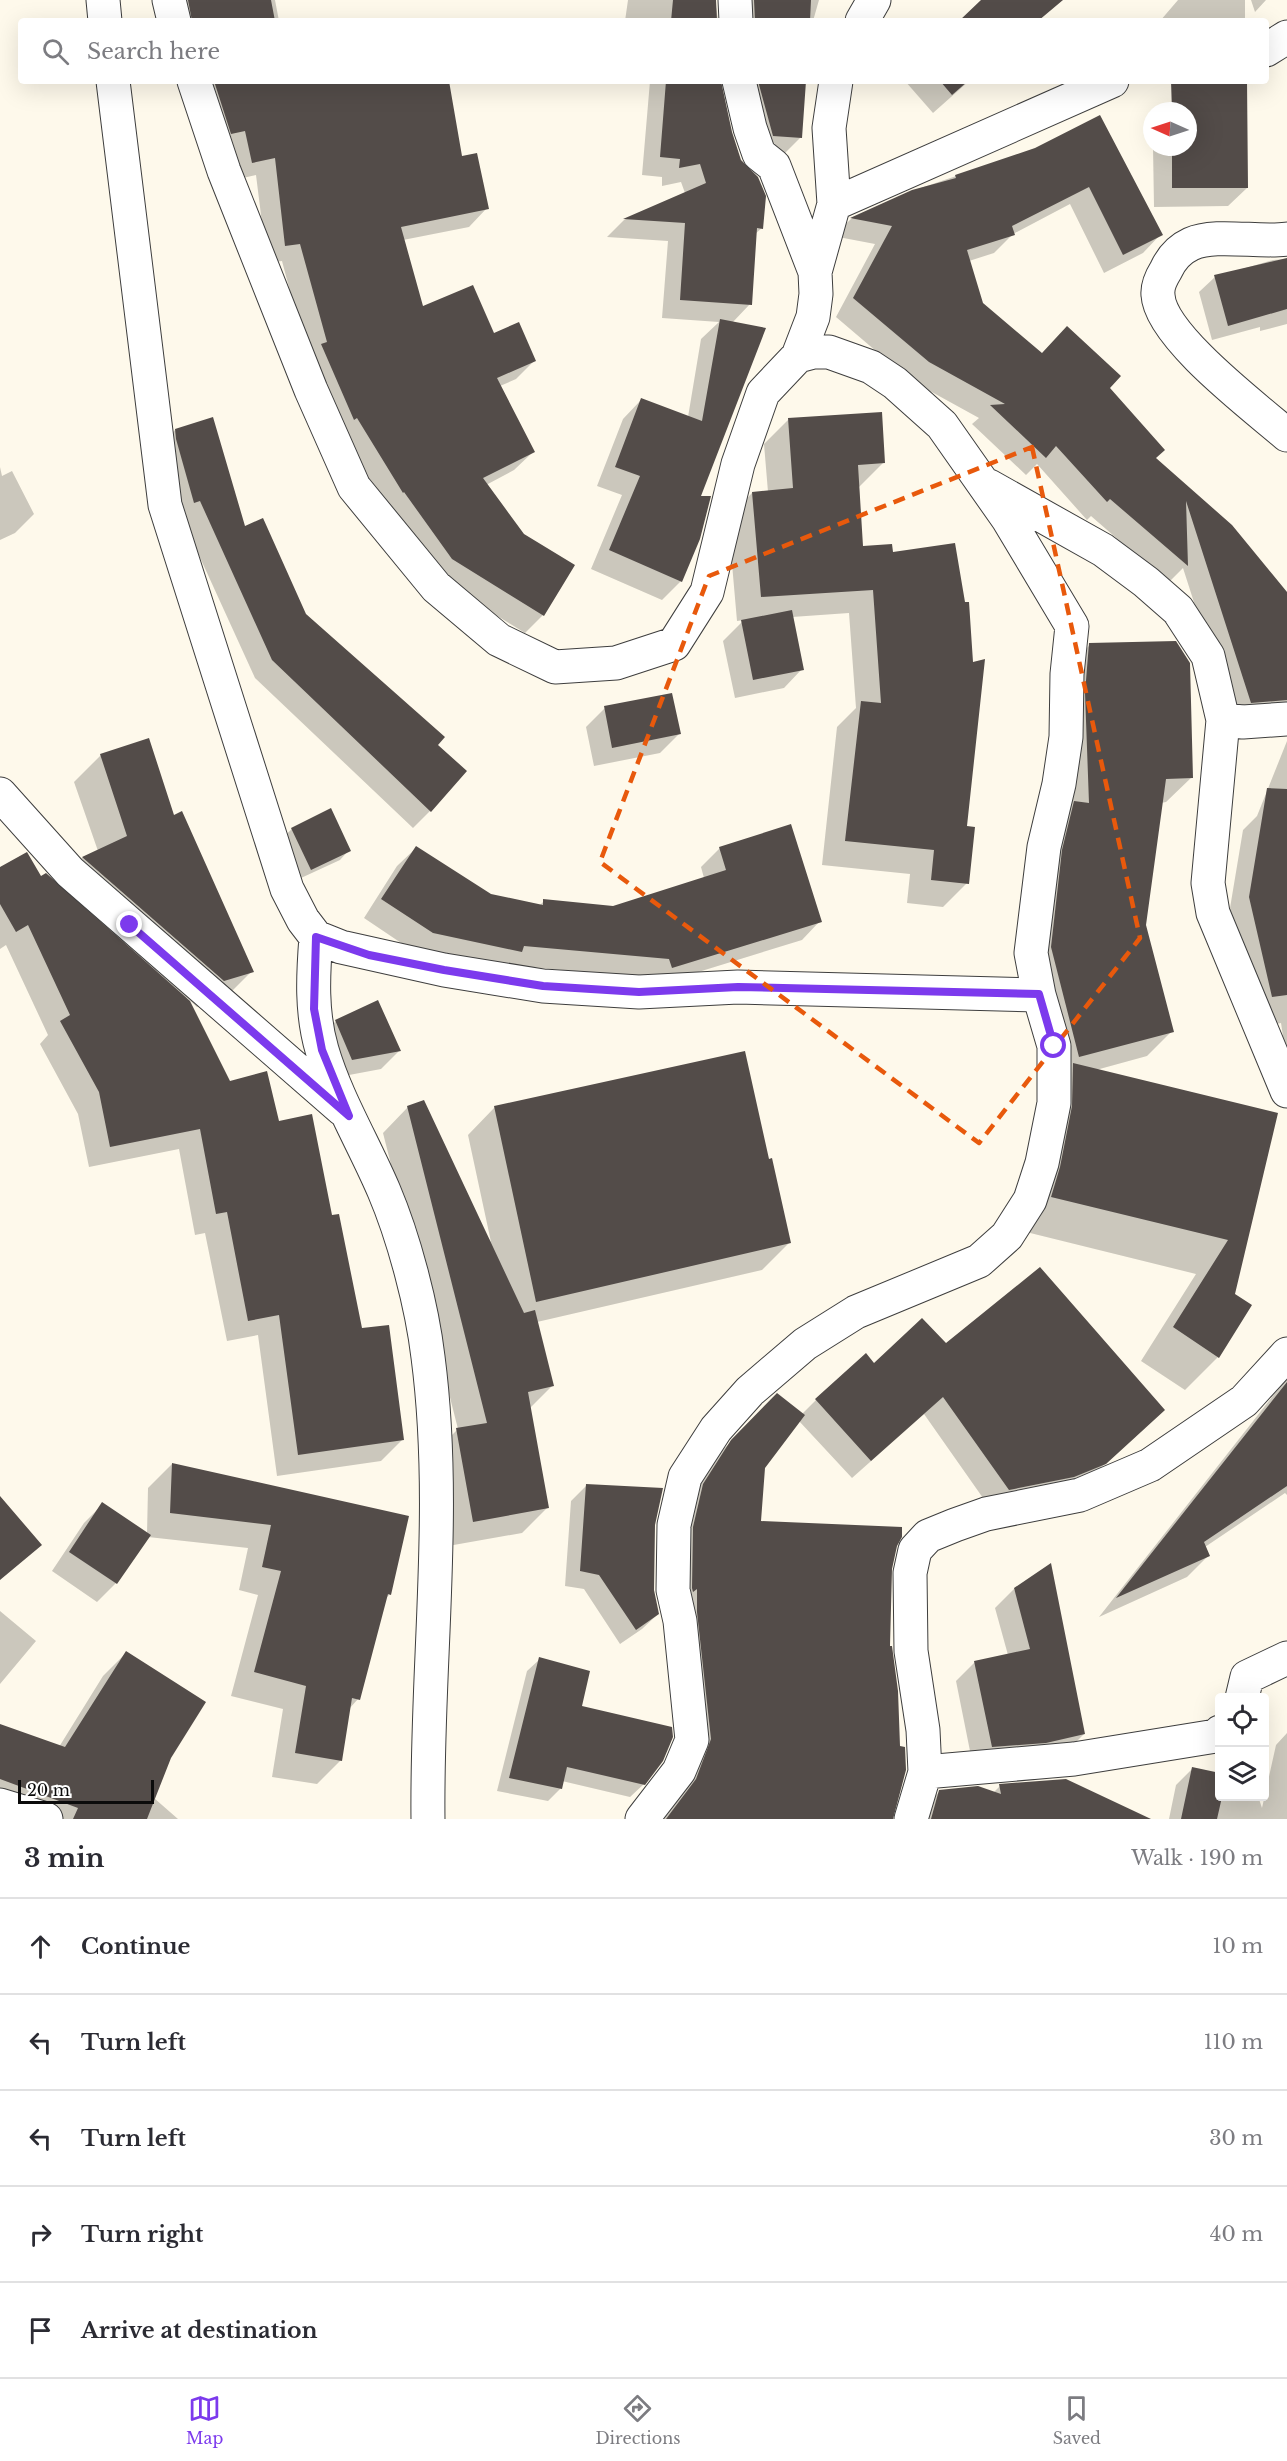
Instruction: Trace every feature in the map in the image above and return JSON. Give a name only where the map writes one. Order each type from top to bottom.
[{"type":"street","points":[[103,0],[105,18]]},
{"type":"street","points":[[169,0],[173,18]]},
{"type":"street","points":[[735,0],[736,18]]},
{"type":"street","points":[[864,18],[874,0]]},
{"type":"street","points":[[1269,48],[1287,37]]},
{"type":"street","points":[[113,84],[165,505],[287,889],[303,920],[316,937],[369,955],[543,986],[639,992],[738,987],[1039,994]]},
{"type":"street","points":[[195,84],[224,171],[306,380],[354,487],[436,587],[499,640],[555,667],[616,663],[674,644],[707,592],[738,464],[763,393],[798,356],[813,317],[816,294],[815,272],[834,204],[829,128],[836,84]]},
{"type":"street","points":[[741,84],[750,128],[759,154],[774,166],[815,272]]},
{"type":"street","points":[[834,204],[1105,84]]},
{"type":"street","points":[[1287,238],[1266,242],[1215,240],[1192,243],[1168,264],[1158,284],[1158,298],[1165,316],[1197,356],[1287,435]]},
{"type":"street","points":[[642,1819],[679,1771],[692,1740],[680,1621],[673,1590],[674,1525],[685,1477],[716,1429],[750,1390],[805,1344],[856,1312],[978,1261],[1007,1236],[1030,1200],[1042,1163],[1054,1103],[1054,1046],[1039,994],[1031,953],[1044,847],[1059,784],[1066,738],[1067,674],[1072,626],[1008,519],[942,425],[895,382],[871,367],[829,352],[813,352],[798,356]]},
{"type":"street","points":[[982,482],[1103,550],[1178,610],[1208,656],[1223,720],[1208,883],[1213,913],[1287,1091]]},
{"type":"street","points":[[1223,720],[1243,722],[1287,719]]},
{"type":"street","points":[[0,794],[70,872],[349,1116]]},
{"type":"street","points":[[316,937],[314,971],[316,1019],[322,1050],[349,1116],[385,1193],[412,1278],[428,1356],[435,1457],[435,1555],[427,1741],[428,1819]]},
{"type":"street","points":[[911,1819],[925,1772],[923,1730],[911,1651],[910,1573],[915,1551],[928,1536],[955,1525],[986,1514],[1080,1495],[1150,1466],[1244,1401],[1287,1354]]},
{"type":"street","points":[[1243,1693],[1246,1677],[1287,1658]]},
{"type":"street","points":[[925,1772],[1074,1759],[1215,1736]]},
{"type":"street","points":[[0,1805],[46,1819]]},
{"type":"highlighted area","points":[[1032,447],[1140,938],[979,1143],[600,862],[709,576]]},
{"type":"building","points":[[188,0],[271,0],[274,18],[191,18]]},
{"type":"building","points":[[673,0],[716,0],[717,18],[671,18]]},
{"type":"building","points":[[754,0],[811,0],[810,18],[755,18]]},
{"type":"building","points":[[981,0],[1063,0],[1042,18],[962,18]]},
{"type":"building","points":[[215,84],[450,84],[462,156],[477,153],[489,209],[401,227],[423,306],[473,285],[494,333],[519,322],[536,361],[497,378],[535,452],[483,478],[524,534],[575,565],[544,616],[452,559],[403,493],[357,418],[354,420],[321,344],[327,342],[300,244],[285,246],[275,158],[252,163],[245,131],[231,134]]},
{"type":"building","points":[[666,84],[722,84],[732,132],[741,160],[758,177],[766,196],[763,229],[757,228],[752,305],[680,300],[685,223],[623,219],[706,183],[700,164],[679,168],[680,159],[660,157]]},
{"type":"building","points":[[759,84],[806,84],[802,138],[773,136]]},
{"type":"building","points":[[943,84],[965,84],[952,95]]},
{"type":"building","points":[[1171,84],[1247,84],[1248,188],[1172,188],[1172,156],[1197,156],[1197,102],[1172,102]]},
{"type":"building","points":[[1100,115],[1163,235],[1123,255],[1089,187],[1012,226],[1015,235],[967,250],[983,303],[1042,353],[1067,326],[1121,376],[1110,388],[1165,450],[1156,458],[1232,525],[1287,592],[1287,700],[1251,703],[1186,501],[1188,566],[1110,499],[1107,502],[1056,446],[1046,458],[990,405],[1005,404],[929,362],[853,298],[892,226],[850,218],[912,190],[956,178],[955,175],[1035,148]]},
{"type":"building","points":[[1287,258],[1287,309],[1228,326],[1214,275]]},
{"type":"building","points":[[720,319],[766,328],[701,496],[711,496],[700,539],[682,582],[609,550],[640,476],[615,467],[641,398],[702,421]]},
{"type":"building","points":[[882,412],[885,463],[858,465],[863,546],[892,544],[893,552],[955,543],[965,602],[969,602],[973,662],[985,659],[967,826],[975,827],[969,884],[931,880],[934,850],[845,841],[861,701],[881,703],[873,590],[761,597],[752,492],[793,488],[788,418]]},
{"type":"building","points":[[213,417],[245,526],[263,518],[306,614],[445,737],[438,745],[467,771],[431,812],[272,660],[200,501],[194,503],[176,439],[175,429]]},
{"type":"building","points":[[792,610],[804,670],[753,680],[741,620]]},
{"type":"building","points":[[1176,641],[1190,663],[1193,778],[1166,779],[1146,925],[1174,1032],[1079,1057],[1051,947],[1062,850],[1074,801],[1089,803],[1085,693],[1089,643]]},
{"type":"building","points":[[672,693],[681,734],[612,748],[604,706]]},
{"type":"building","points":[[149,738],[174,815],[182,811],[254,972],[224,981],[82,857],[127,836],[100,754]]},
{"type":"building","points":[[1267,788],[1287,789],[1287,995],[1272,997],[1249,897]]},
{"type":"building","points":[[331,808],[351,851],[311,870],[291,828]]},
{"type":"building","points":[[791,824],[822,922],[672,968],[669,959],[524,946],[522,952],[433,933],[381,899],[416,846],[491,894],[543,905],[543,899],[613,906],[726,870],[719,847]]},
{"type":"building","points":[[27,852],[41,876],[46,873],[190,1001],[230,1081],[267,1071],[279,1121],[312,1114],[332,1215],[339,1214],[362,1328],[389,1325],[404,1440],[298,1455],[279,1315],[248,1321],[227,1212],[216,1214],[200,1129],[110,1147],[99,1092],[60,1021],[70,1015],[28,925],[16,932],[0,904],[0,867]]},
{"type":"building","points":[[378,1000],[401,1051],[352,1060],[335,1020]]},
{"type":"building","points":[[745,1051],[769,1159],[772,1158],[791,1243],[536,1302],[494,1106]]},
{"type":"building","points":[[1073,1063],[1278,1113],[1235,1294],[1252,1305],[1219,1358],[1173,1327],[1228,1240],[1051,1197],[1060,1167],[1072,1106]]},
{"type":"building","points":[[424,1100],[524,1313],[535,1310],[554,1386],[528,1392],[549,1508],[473,1522],[456,1428],[487,1423],[407,1106]]},
{"type":"building","points":[[1040,1267],[1165,1410],[1106,1464],[1074,1477],[1009,1490],[943,1397],[871,1461],[815,1399],[866,1353],[874,1363],[922,1318],[946,1343]]},
{"type":"building","points":[[1287,1382],[1287,1486],[1204,1542],[1210,1556],[1116,1598]]},
{"type":"building","points":[[777,1393],[805,1415],[765,1468],[761,1521],[902,1527],[902,1537],[897,1546],[892,1569],[890,1646],[892,1646],[898,1691],[900,1746],[905,1747],[906,1770],[893,1819],[666,1819],[696,1779],[711,1739],[697,1612],[697,1589],[693,1592],[692,1588],[693,1527],[703,1484],[731,1440]]},
{"type":"building","points":[[172,1463],[409,1516],[391,1595],[388,1594],[360,1700],[352,1698],[342,1761],[295,1753],[306,1686],[254,1672],[281,1571],[262,1567],[271,1525],[170,1513]]},
{"type":"building","points":[[586,1484],[663,1488],[655,1525],[654,1590],[659,1614],[636,1630],[599,1575],[580,1571]]},
{"type":"building","points":[[0,1496],[42,1545],[0,1580]]},
{"type":"building","points":[[102,1502],[151,1535],[117,1584],[69,1552]]},
{"type":"building","points":[[1051,1563],[1085,1734],[1046,1743],[992,1747],[974,1661],[1030,1649],[1014,1588]]},
{"type":"building","points":[[126,1651],[206,1702],[171,1758],[147,1819],[73,1819],[78,1808],[0,1779],[0,1724],[65,1747]]},
{"type":"building","points":[[539,1657],[590,1671],[582,1706],[672,1727],[673,1737],[663,1761],[645,1785],[567,1767],[562,1789],[509,1778]]},
{"type":"building","points":[[1192,1767],[1215,1772],[1215,1801],[1221,1801],[1217,1819],[1181,1819]]},
{"type":"building","points":[[1066,1779],[1151,1819],[931,1819],[939,1790],[978,1786],[1001,1794],[999,1784]]},
{"type":"route","points":[[130,925],[349,1116],[322,1050],[314,1009],[316,937],[369,955],[543,986],[639,992],[738,987],[1039,994],[1054,1046]]}]
